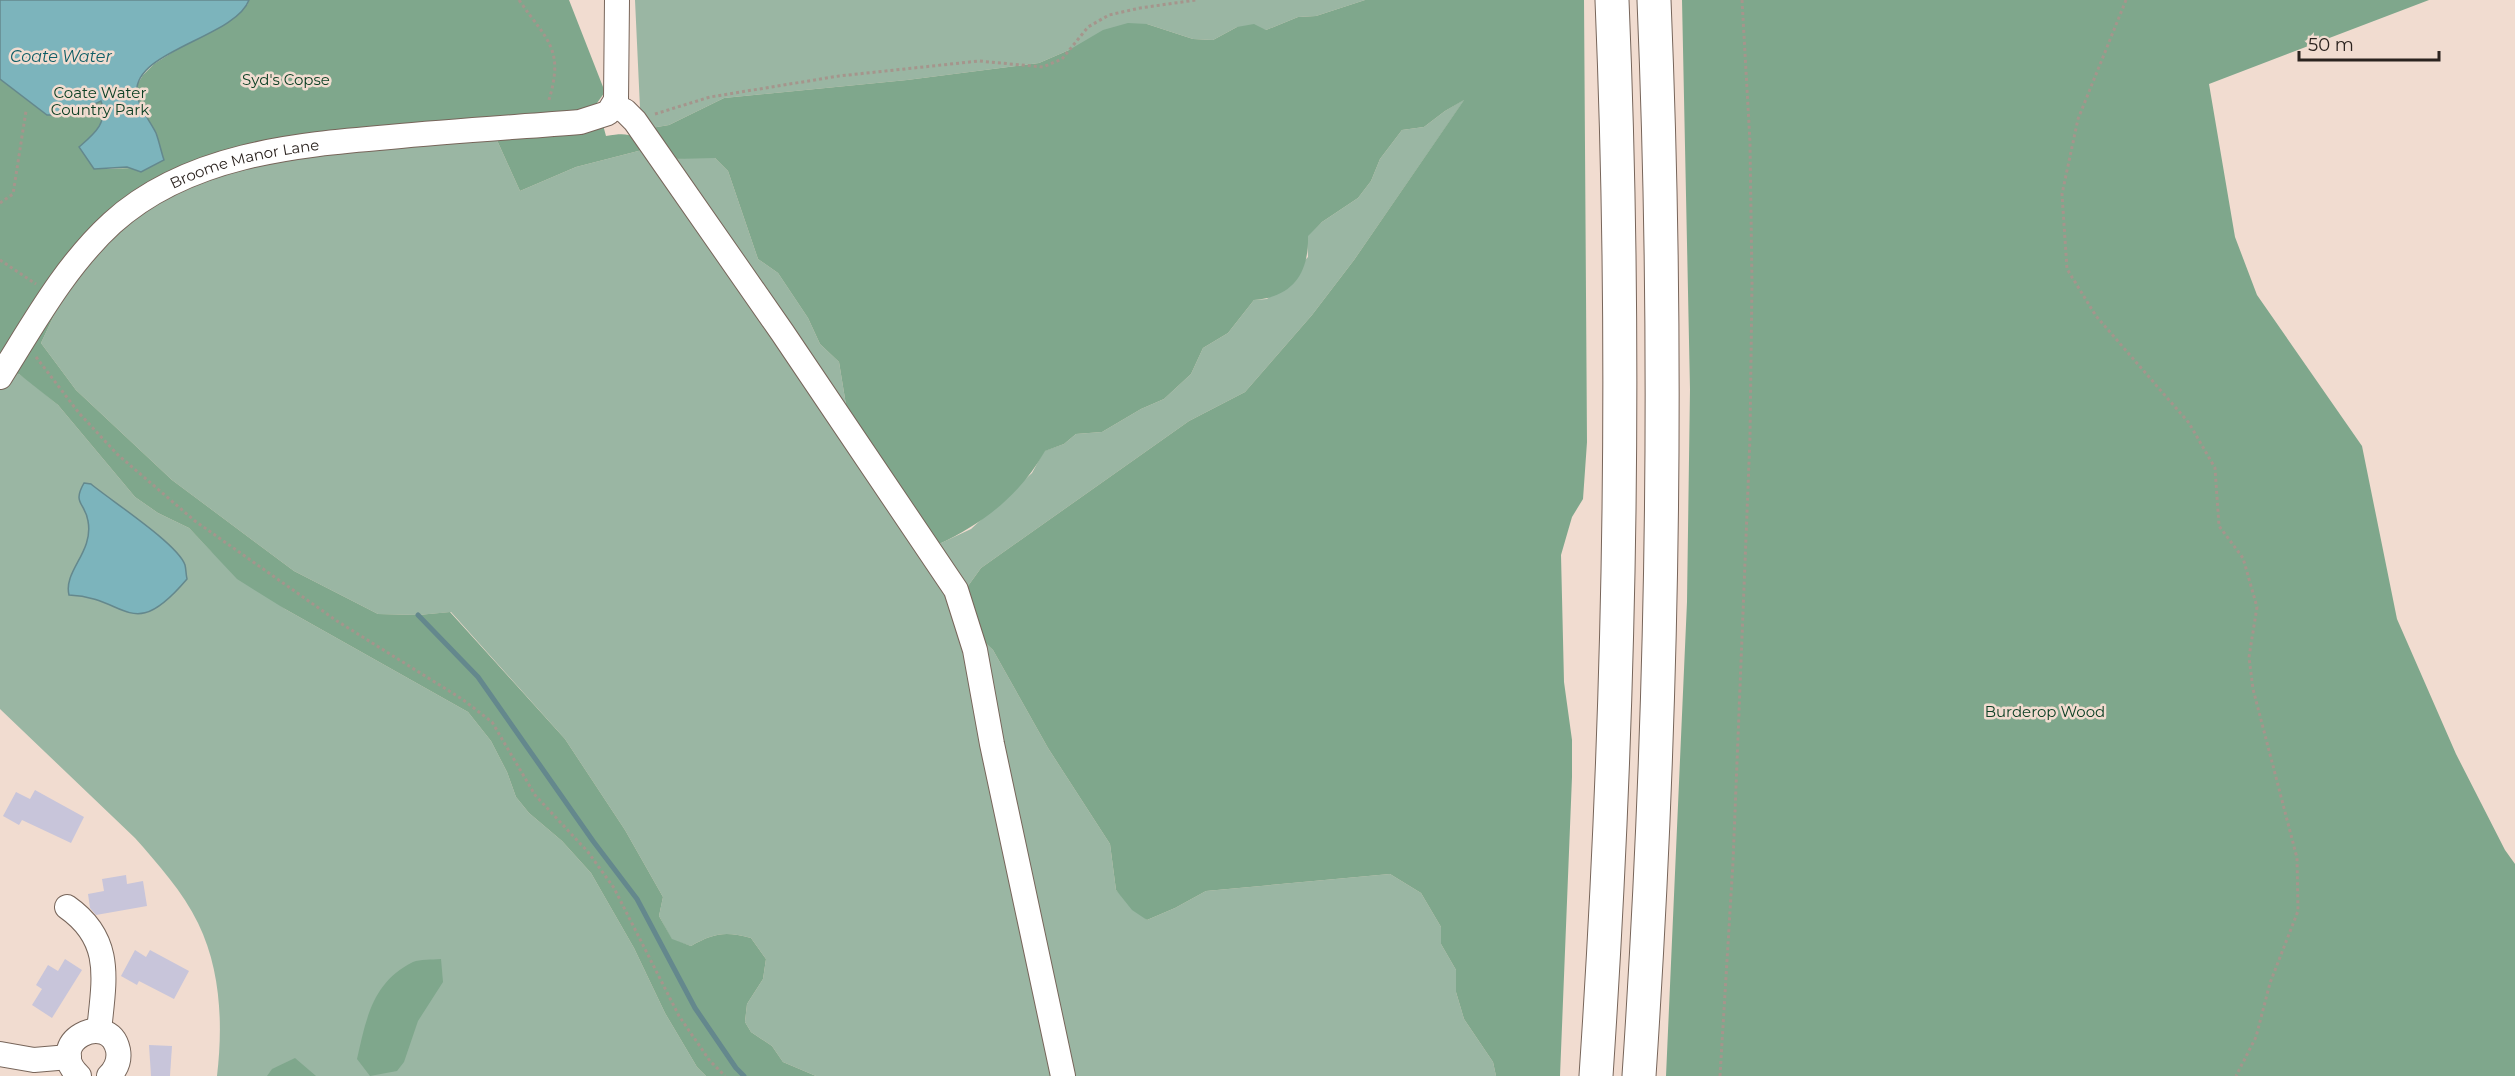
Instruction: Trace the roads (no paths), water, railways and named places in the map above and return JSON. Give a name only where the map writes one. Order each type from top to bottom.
[{"type":"highway","points":[[1596,1076],[1615,710],[1620,467],[1618,210],[1612,0]]},
{"type":"highway","points":[[1639,1076],[1652,873],[1664,444],[1659,117],[1654,0]]},
{"type":"street","points":[[617,0],[618,70],[614,106],[625,111],[636,121],[956,590],[975,650],[992,744],[1063,1076]]},
{"type":"street","name":"Broome Manor Lane","points":[[0,377],[53,294],[91,244],[138,203],[201,171],[240,158],[307,144],[580,122],[608,113],[614,106]]},
{"type":"street","points":[[67,907],[84,919],[98,943],[102,960],[103,992],[99,1031]]},
{"type":"street","points":[[0,1054],[74,1067],[72,1042],[84,1033],[99,1031],[112,1038],[118,1052],[117,1066],[109,1076]]},
{"type":"water","name":"Coate Water","points":[[0,0],[249,0],[240,13],[225,25],[166,56],[150,67],[139,80],[138,100],[156,133],[164,160],[141,172],[127,167],[94,169],[79,147],[95,132],[102,121],[101,101],[71,115],[47,115],[0,79]]},
{"type":"water","points":[[84,483],[91,484],[157,534],[180,556],[185,565],[187,579],[168,599],[153,610],[141,614],[129,612],[89,598],[69,595],[70,578],[83,552],[89,532],[88,521],[79,499]]},
{"type":"waterway","points":[[418,615],[478,677],[593,841],[637,899],[695,1008],[736,1068],[744,1076]]},
{"type":"park label","name":"Syd's Copse","points":[[286,79]]},
{"type":"park label","name":"Coate Water Country Park","points":[[100,100]]},
{"type":"park label","name":"Burderop Wood","points":[[2045,711]]}]
